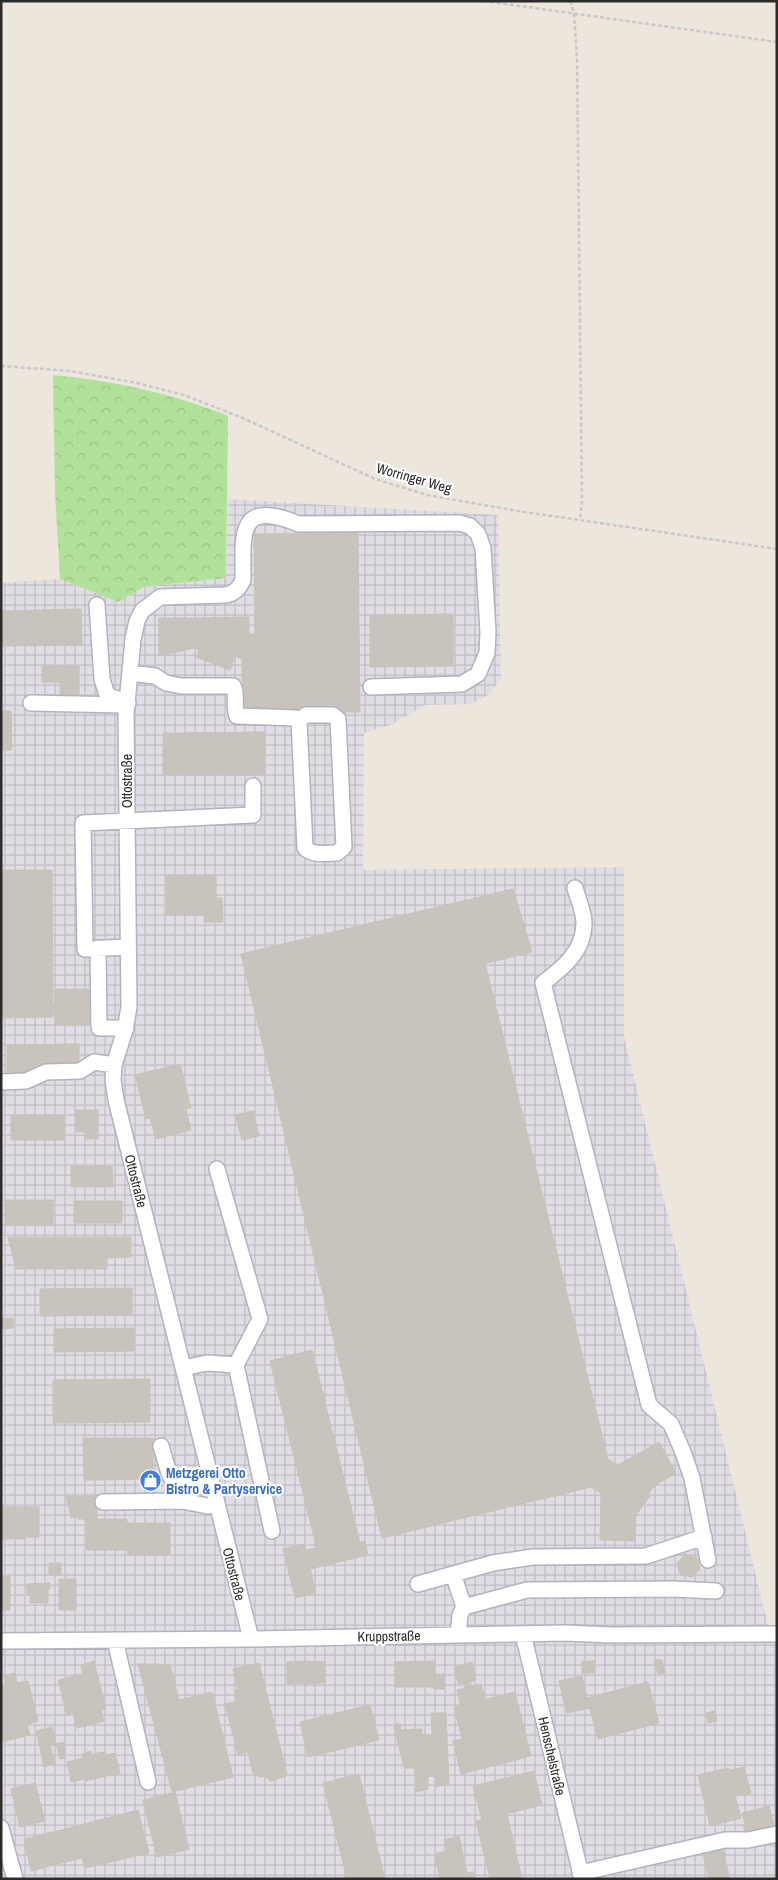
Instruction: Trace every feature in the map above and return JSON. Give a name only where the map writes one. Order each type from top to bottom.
[{"type":"street","name":"Ottostraße","points":[[251,1639],[116,1100],[113,1080],[114,1065],[126,1028],[129,1007],[127,707],[133,639],[137,621],[142,611],[160,597],[225,595],[234,592],[240,587],[245,530],[248,523],[261,515],[272,515],[299,524],[459,523],[470,526],[478,534],[483,548],[488,632],[487,653],[478,674],[462,684],[371,687]]},
{"type":"street","points":[[97,605],[102,679],[107,695],[127,707]]},
{"type":"street","points":[[130,673],[155,676],[166,683],[180,686],[233,686],[237,716],[295,718],[299,720]]},
{"type":"street","points":[[31,703],[93,703],[127,707]]},
{"type":"street","points":[[333,715],[338,719],[344,847],[337,853],[316,853],[305,848],[299,720],[306,716],[333,715]]},
{"type":"street","points":[[128,947],[85,949],[83,823],[253,815],[253,786]]},
{"type":"street","points":[[575,888],[584,922],[579,947],[565,966],[543,983],[649,1405],[671,1424],[677,1438],[692,1478],[708,1560]]},
{"type":"street","points":[[98,948],[99,1028],[126,1028]]},
{"type":"street","points":[[1,1082],[26,1081],[46,1072],[80,1071],[94,1062],[114,1065]]},
{"type":"street","points":[[217,1169],[260,1319],[236,1365],[272,1531]]},
{"type":"street","points":[[183,1368],[207,1363],[236,1365]]},
{"type":"street","points":[[162,1446],[172,1481],[177,1485],[183,1486],[211,1481]]},
{"type":"street","points":[[103,1502],[182,1501],[208,1506],[217,1504]]},
{"type":"street","points":[[418,1584],[493,1563],[533,1557],[646,1556],[704,1538]]},
{"type":"street","points":[[453,1574],[464,1607]]},
{"type":"street","points":[[458,1635],[460,1615],[464,1607],[527,1590],[673,1589],[716,1591]]},
{"type":"street","name":"Kruppstraße","points":[[1,1641],[251,1639],[566,1633],[611,1635],[777,1634]]},
{"type":"street","name":"Henschelstraße","points":[[523,1634],[581,1876]]},
{"type":"street","points":[[115,1640],[148,1782]]},
{"type":"street","points":[[1,1828],[15,1879]]},
{"type":"street","points":[[581,1876],[725,1840],[748,1840],[777,1834]]},
{"type":"path","points":[[484,1],[777,42]]},
{"type":"path","points":[[570,1],[574,13],[577,58],[582,501],[580,520]]},
{"type":"path","name":"Worringer Weg","points":[[1,366],[70,371],[137,383],[184,395],[243,418],[374,479],[427,495],[777,549]]},
{"type":"shaded area","points":[[228,499],[498,515],[501,679],[487,696],[470,704],[425,705],[393,724],[364,733],[363,870],[624,867],[624,1037],[768,1625],[777,1625],[777,1879],[1,1879],[1,583],[60,579],[118,602],[144,587],[226,578]]},
{"type":"green space","points":[[53,375],[142,389],[186,401],[228,416],[226,578],[144,587],[118,602],[60,579],[55,493]]},
{"type":"building","points":[[358,533],[360,712],[256,712],[254,534]]},
{"type":"building","points":[[81,609],[82,645],[1,646],[1,611]]},
{"type":"building","points":[[453,614],[453,666],[370,667],[370,615]]},
{"type":"building","points":[[249,617],[249,634],[255,634],[256,670],[242,670],[242,659],[235,656],[230,670],[196,657],[201,644],[201,618]]},
{"type":"building","points":[[159,618],[201,618],[201,644],[199,650],[194,648],[159,656]]},
{"type":"building","points":[[42,666],[79,666],[79,682],[42,682]]},
{"type":"building","points":[[242,670],[256,670],[256,712],[243,713]]},
{"type":"building","points":[[60,682],[79,682],[79,695],[60,695]]},
{"type":"building","points":[[1,711],[11,711],[12,750],[1,750]]},
{"type":"building","points":[[264,732],[265,774],[177,774],[177,733]]},
{"type":"building","points":[[163,733],[177,733],[177,774],[163,774]]},
{"type":"building","points":[[1,870],[52,870],[53,1017],[1,1018]]},
{"type":"building","points":[[166,875],[216,875],[216,914],[166,914]]},
{"type":"building","points":[[513,889],[532,952],[323,1003],[426,1422],[358,1439],[241,954]]},
{"type":"building","points":[[216,898],[222,898],[223,922],[204,922],[204,914],[216,914]]},
{"type":"building","points":[[485,963],[608,1459],[591,1487],[382,1538],[358,1439],[426,1422],[323,1003]]},
{"type":"building","points":[[55,989],[96,989],[94,1024],[55,1025],[53,1004],[55,1004]]},
{"type":"building","points":[[79,1044],[79,1063],[36,1064],[30,1075],[7,1075],[7,1045]]},
{"type":"building","points":[[180,1064],[191,1108],[186,1109],[191,1130],[156,1139],[150,1118],[146,1119],[135,1075]]},
{"type":"building","points":[[76,1110],[98,1110],[98,1139],[86,1139],[86,1132],[76,1132]]},
{"type":"building","points":[[253,1111],[259,1136],[242,1140],[235,1115]]},
{"type":"building","points":[[11,1115],[64,1115],[64,1140],[11,1140]]},
{"type":"building","points":[[71,1166],[112,1166],[113,1187],[71,1187]]},
{"type":"building","points":[[5,1200],[53,1200],[53,1225],[5,1225]]},
{"type":"building","points":[[74,1201],[122,1201],[122,1223],[74,1223]]},
{"type":"building","points":[[8,1237],[56,1237],[57,1269],[16,1269]]},
{"type":"building","points":[[56,1237],[107,1237],[107,1269],[57,1269]]},
{"type":"building","points":[[107,1237],[131,1237],[131,1257],[107,1258]]},
{"type":"building","points":[[132,1288],[132,1315],[40,1316],[40,1289]]},
{"type":"building","points":[[1,1318],[13,1318],[13,1328],[1,1329]]},
{"type":"building","points":[[134,1328],[134,1351],[54,1352],[54,1329]]},
{"type":"building","points":[[312,1350],[360,1543],[318,1553],[270,1361]]},
{"type":"building","points":[[150,1379],[150,1422],[53,1423],[53,1380]]},
{"type":"building","points":[[83,1438],[90,1438],[90,1480],[84,1480]]},
{"type":"building","points":[[90,1438],[153,1438],[153,1479],[90,1480]]},
{"type":"building","points":[[659,1442],[676,1473],[654,1486],[648,1495],[650,1496],[636,1515],[635,1541],[600,1540],[601,1493],[591,1487],[608,1459],[618,1465]]},
{"type":"building","name":"Metzgerei Otto Bistro & Partyservice","points":[[153,1472],[159,1473],[159,1483],[155,1486],[142,1487],[142,1479],[153,1479]]},
{"type":"building","points":[[66,1496],[97,1496],[97,1519],[78,1519],[77,1516],[71,1518]]},
{"type":"building","points":[[1,1507],[39,1507],[39,1537],[1,1539]]},
{"type":"building","points":[[86,1519],[127,1519],[128,1550],[86,1550]]},
{"type":"building","points":[[127,1523],[170,1523],[170,1554],[128,1555]]},
{"type":"building","points":[[365,1541],[368,1555],[310,1569],[306,1550],[316,1548],[318,1553]]},
{"type":"building","points":[[304,1544],[316,1593],[295,1598],[283,1549]]},
{"type":"building","points":[[685,1555],[697,1558],[700,1569],[692,1577],[680,1574],[677,1563]]},
{"type":"building","points":[[686,1558],[694,1560],[696,1568],[690,1574],[682,1572],[680,1564]]},
{"type":"building","points":[[49,1563],[61,1563],[61,1575],[49,1575]]},
{"type":"building","points":[[10,1576],[10,1610],[1,1610],[1,1577]]},
{"type":"building","points":[[59,1579],[76,1579],[76,1610],[59,1610]]},
{"type":"building","points":[[50,1583],[48,1603],[30,1603],[30,1595],[27,1595],[27,1584]]},
{"type":"building","points":[[654,1660],[662,1660],[665,1673],[658,1674]]},
{"type":"building","points":[[94,1661],[106,1709],[101,1710],[104,1721],[77,1728],[73,1713],[67,1715],[58,1680],[83,1674],[81,1665]]},
{"type":"building","points":[[434,1661],[435,1687],[395,1687],[395,1662]]},
{"type":"building","points":[[582,1661],[595,1661],[595,1667],[582,1667]]},
{"type":"building","points":[[287,1662],[325,1662],[325,1683],[287,1684]]},
{"type":"building","points":[[472,1662],[476,1680],[470,1682],[471,1686],[466,1688],[465,1683],[458,1684],[454,1667]]},
{"type":"building","points":[[259,1663],[287,1774],[284,1777],[270,1781],[265,1776],[260,1777],[253,1773],[248,1752],[238,1754],[225,1704],[237,1701],[234,1691],[238,1689],[233,1669]]},
{"type":"building","points":[[138,1664],[160,1664],[160,1666],[170,1664],[179,1700],[212,1692],[233,1777],[172,1792]]},
{"type":"building","points":[[582,1667],[594,1667],[594,1673],[582,1673]]},
{"type":"building","points":[[15,1673],[17,1683],[28,1681],[38,1721],[27,1724],[30,1735],[1,1742],[1,1687],[7,1686],[4,1676]]},
{"type":"building","points":[[434,1674],[444,1674],[444,1689],[434,1689]]},
{"type":"building","points":[[582,1676],[587,1697],[564,1703],[559,1681]]},
{"type":"building","points":[[648,1682],[659,1723],[598,1739],[587,1698]]},
{"type":"building","points":[[481,1684],[485,1699],[460,1705],[457,1690]]},
{"type":"building","points":[[515,1692],[531,1756],[461,1774],[453,1741],[462,1739],[454,1707]]},
{"type":"building","points":[[587,1698],[590,1708],[567,1713],[564,1703]]},
{"type":"building","points":[[370,1705],[379,1740],[308,1757],[300,1722]]},
{"type":"building","points":[[715,1711],[717,1721],[708,1723],[706,1713]]},
{"type":"building","points":[[431,1713],[446,1713],[449,1783],[436,1787],[436,1776],[442,1776],[440,1734],[432,1734]]},
{"type":"building","points":[[397,1723],[401,1725],[400,1730],[422,1729],[422,1735],[414,1736],[416,1768],[404,1768],[394,1727]]},
{"type":"building","points":[[52,1727],[56,1744],[40,1748],[36,1731]]},
{"type":"building","points":[[440,1734],[442,1776],[415,1777],[414,1736]]},
{"type":"building","points":[[63,1742],[66,1758],[60,1759],[56,1744]]},
{"type":"building","points":[[50,1745],[55,1764],[44,1767],[40,1748]]},
{"type":"building","points":[[91,1751],[92,1754],[104,1752],[105,1755],[115,1753],[120,1773],[85,1781],[85,1779],[71,1782],[67,1762],[83,1758],[82,1754]]},
{"type":"building","points":[[744,1767],[751,1793],[736,1796],[730,1770]]},
{"type":"building","points":[[728,1768],[741,1818],[710,1826],[698,1775]]},
{"type":"building","points":[[534,1771],[542,1805],[482,1820],[473,1786]]},
{"type":"building","points":[[359,1774],[385,1879],[347,1879],[323,1783]]},
{"type":"building","points":[[428,1776],[428,1789],[416,1792],[416,1777]]},
{"type":"building","points":[[35,1783],[45,1821],[20,1827],[11,1789]]},
{"type":"building","points":[[175,1792],[189,1849],[157,1857],[143,1800]]},
{"type":"building","points":[[769,1806],[772,1817],[745,1824],[742,1813]]},
{"type":"building","points":[[138,1810],[149,1853],[85,1868],[82,1858],[73,1860],[65,1829]]},
{"type":"building","points":[[507,1814],[522,1879],[490,1879],[476,1821]]},
{"type":"building","points":[[772,1817],[775,1828],[746,1835],[743,1825]]},
{"type":"building","points":[[65,1829],[73,1860],[31,1871],[24,1839]]},
{"type":"building","points":[[459,1836],[467,1873],[473,1872],[475,1879],[440,1879],[434,1854],[447,1851],[444,1840]]},
{"type":"building","points":[[722,1848],[730,1879],[709,1879],[703,1853]]},
{"type":"place","name":"Metzgerei Otto Bistro & Partyservice","points":[[150,1481]]}]
